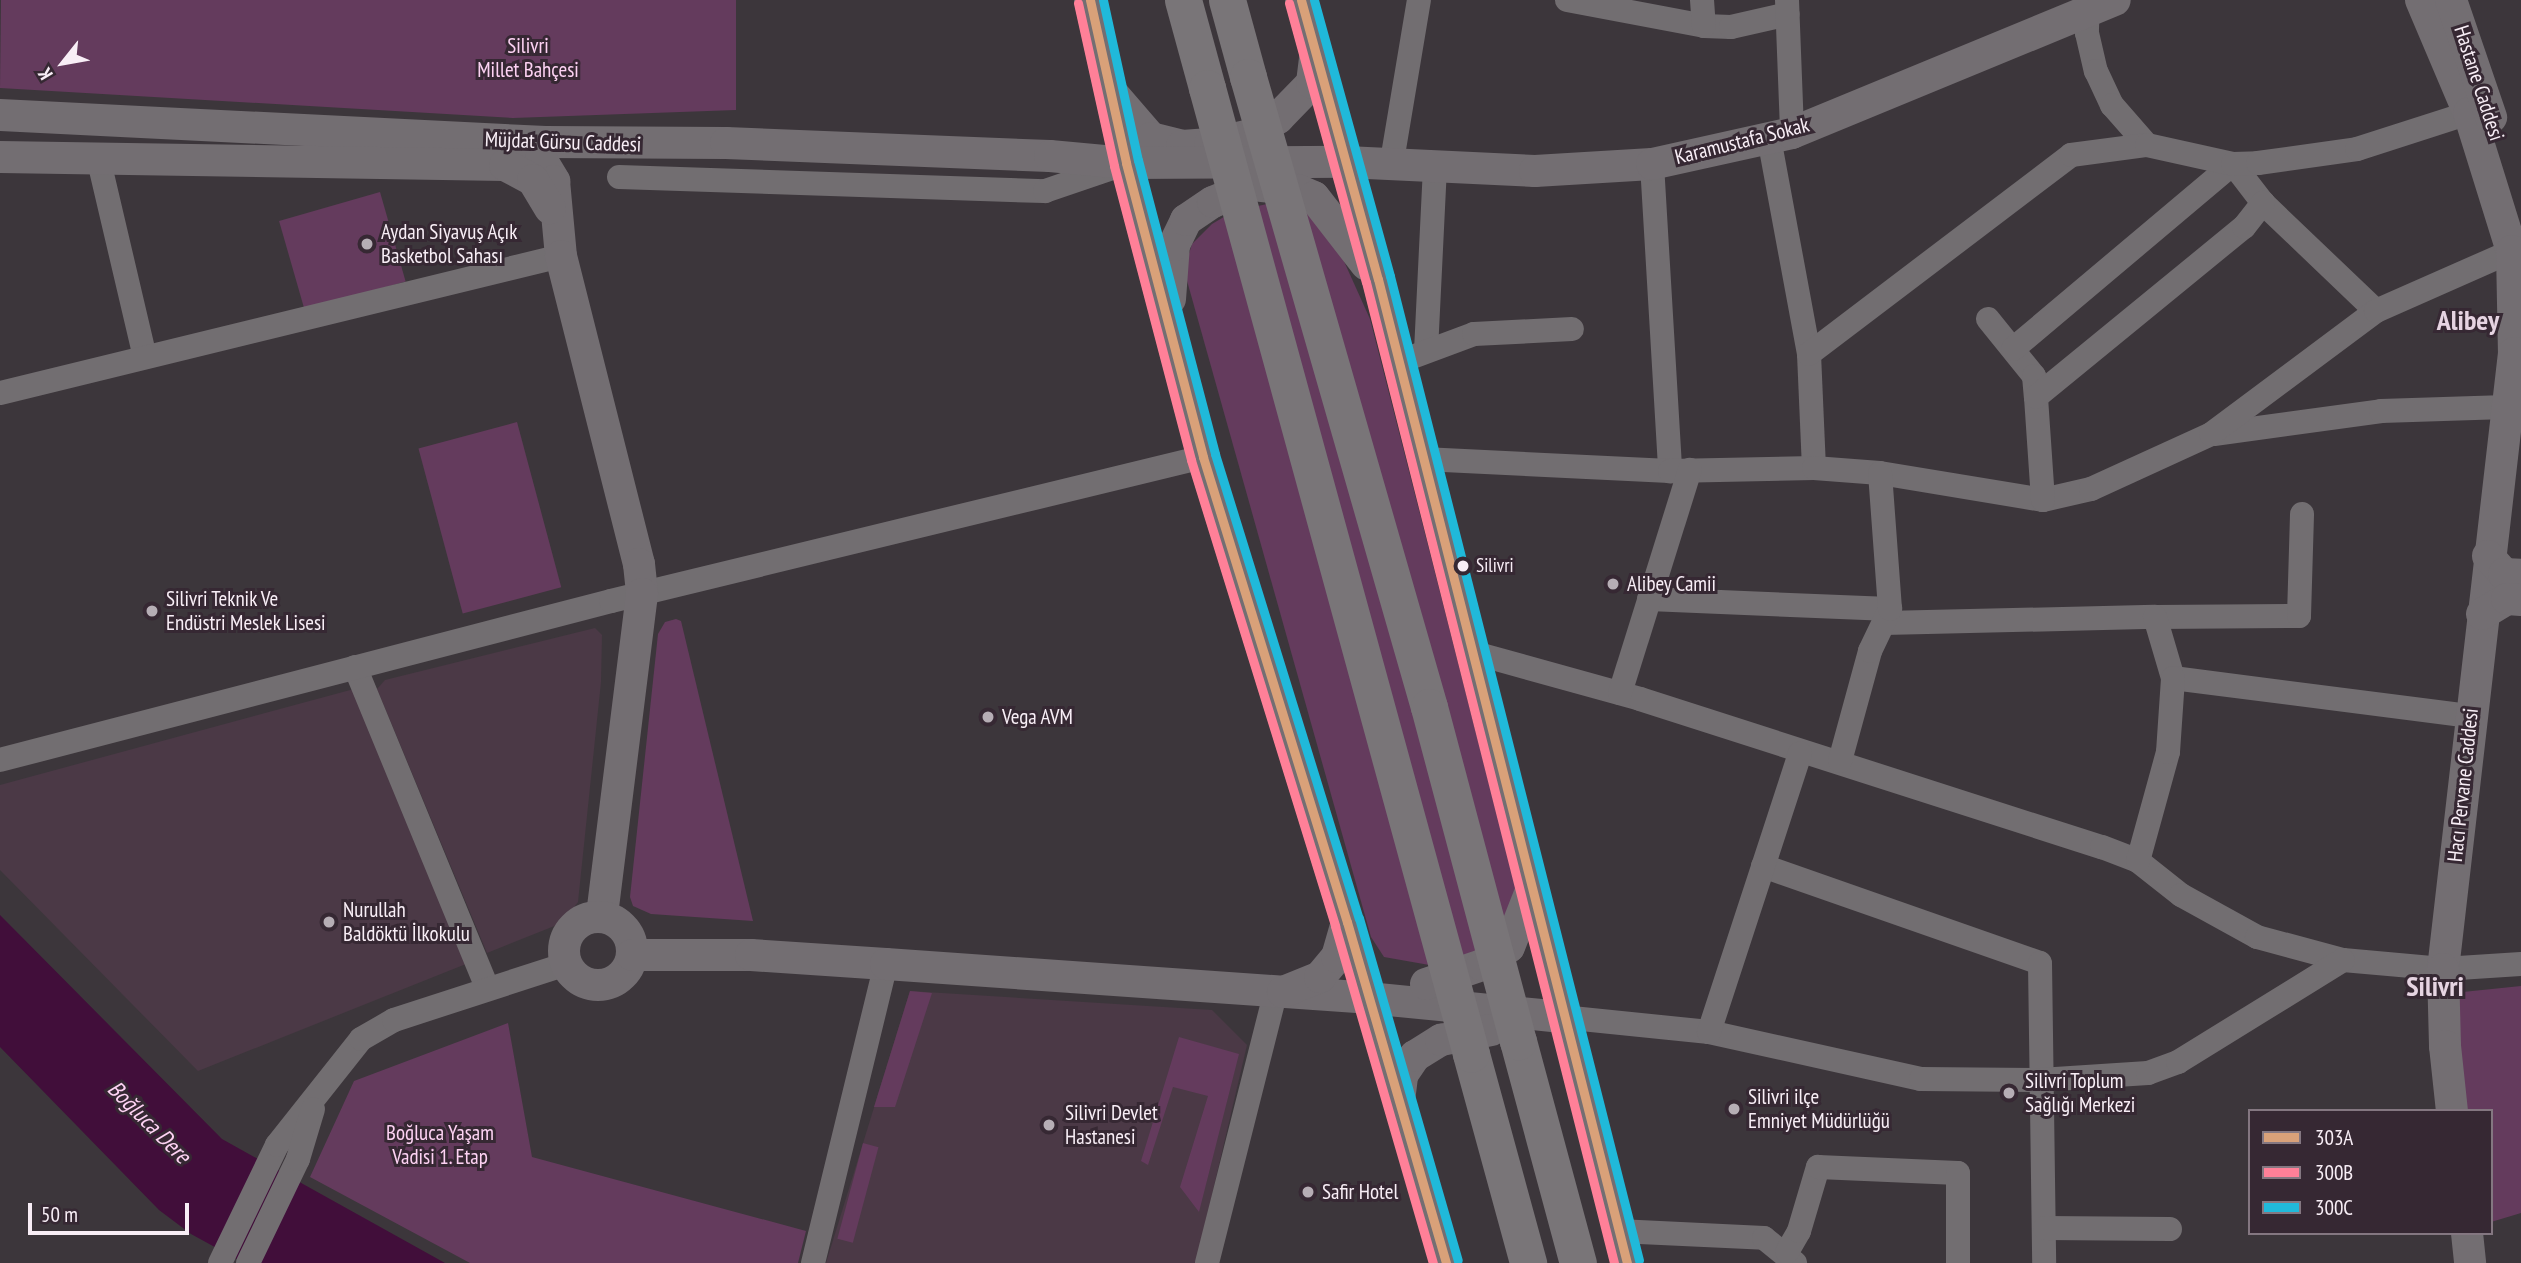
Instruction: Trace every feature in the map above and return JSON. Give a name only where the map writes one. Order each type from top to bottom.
[{"type":"highway","points":[[1183,0],[1528,1263]]},
{"type":"highway","points":[[1227,0],[1429,707],[1578,1263]]},
{"type":"main road","points":[[1090,0],[1126,163],[1203,457],[1348,922],[1446,1263]]},
{"type":"main road","points":[[1301,0],[1378,279],[1412,358],[1423,459],[1574,1065],[1627,1263]]},
{"type":"main road","name":"Hacı Pervane Caddesi","points":[[2421,0],[2469,113],[2512,251],[2517,354],[2499,459],[2443,969],[2445,1046],[2452,1109]]},
{"type":"main road","name":"Hastane Caddesi","points":[[2455,2],[2521,208]]},
{"type":"main road","name":"Karamustafa Sokak","points":[[1346,162],[1391,167],[1535,171],[1652,164],[1780,135],[2097,4]]},
{"type":"main road","points":[[1109,89],[1151,138],[1182,146],[1210,144],[1250,135],[1278,118],[1312,83],[1316,51]]},
{"type":"main road","name":"Müjdat Gürsu Caddesi","points":[[0,115],[520,141],[726,143],[1051,156],[1126,163],[1346,162]]},
{"type":"main road","points":[[520,141],[541,159],[554,181],[560,245],[639,564],[642,594],[602,917]]},
{"type":"main road","name":"Müjdat Gürsu Caddesi","points":[[0,157],[505,165],[533,180],[560,245]]},
{"type":"main road","points":[[1168,326],[1174,245],[1186,220],[1213,202],[1253,185],[1298,190],[1314,197],[1378,279]]},
{"type":"main road","points":[[2488,556],[2504,574],[2521,575]]},
{"type":"main road","points":[[2482,614],[2507,600],[2521,600]]},
{"type":"main road","points":[[1348,922],[1380,975],[1408,986],[1442,982],[1509,947],[1531,891]]},
{"type":"main road","points":[[602,917],[625,930],[632,955],[624,973],[598,986],[578,980],[566,964],[563,953],[570,930],[579,922],[602,917]]},
{"type":"main road","points":[[1275,994],[1320,977],[1337,957],[1348,922]]},
{"type":"main road","points":[[632,955],[751,956],[886,964],[1275,994],[1368,998],[1562,1017]]},
{"type":"main road","points":[[1399,1101],[1402,1075],[1415,1056],[1441,1040],[1479,1031],[1526,1028],[1542,1036],[1574,1065]]},
{"type":"main road","points":[[2467,1235],[2470,1263]]},
{"type":"street","points":[[1391,167],[1419,0]]},
{"type":"street","points":[[1567,0],[1704,26],[1731,27],[1788,7],[1780,135],[1809,355],[1814,468]]},
{"type":"street","points":[[1702,0],[1704,26]]},
{"type":"street","points":[[2097,4],[2087,33],[2096,71],[2112,106],[2147,145]]},
{"type":"street","points":[[1809,355],[2071,155],[2147,145],[2233,164],[2357,149],[2469,113]]},
{"type":"street","points":[[98,157],[145,357]]},
{"type":"street","points":[[619,177],[1045,191],[1126,163]]},
{"type":"street","points":[[1620,693],[1649,599],[1680,471],[1652,164]]},
{"type":"street","points":[[2233,164],[2263,202],[2376,311]]},
{"type":"street","points":[[2013,349],[2233,164]]},
{"type":"street","points":[[1435,169],[1412,358],[1474,334],[1572,329]]},
{"type":"street","points":[[2036,397],[2244,227],[2263,202]]},
{"type":"street","points":[[0,393],[145,357],[560,245]]},
{"type":"street","points":[[1423,459],[1680,471],[1814,468],[1880,473],[2043,500],[2091,489],[2211,434],[2376,311],[2512,251]]},
{"type":"street","points":[[1988,319],[2034,376],[2043,500]]},
{"type":"street","points":[[2211,434],[2381,411],[2506,407]]},
{"type":"street","points":[[0,760],[642,594],[1203,457]]},
{"type":"street","points":[[1840,761],[1871,652],[1887,616],[1880,473]]},
{"type":"street","points":[[1649,599],[1887,616],[2300,616],[2302,514]]},
{"type":"street","points":[[2138,862],[2168,752],[2173,678],[2155,617]]},
{"type":"street","points":[[1471,652],[1620,693],[1800,753],[1840,761],[2138,862],[2181,895],[2258,937],[2343,960],[2443,969],[2521,964]]},
{"type":"street","points":[[355,667],[487,988]]},
{"type":"street","points":[[2173,678],[2471,716]]},
{"type":"street","points":[[1709,1032],[1800,753]]},
{"type":"street","points":[[1763,866],[2040,963],[2044,1263]]},
{"type":"street","points":[[1562,1017],[1709,1032],[1921,1079],[2040,1080],[2148,1073],[2178,1062],[2343,960]]},
{"type":"street","points":[[220,1263],[277,1145],[317,1096],[331,1071],[361,1039],[394,1020],[566,964]]},
{"type":"street","points":[[813,1263],[886,964]]},
{"type":"street","points":[[1207,1263],[1275,994]]},
{"type":"street","points":[[248,1263],[298,1159],[317,1096]]},
{"type":"street","points":[[1618,1231],[1764,1238],[1791,1258],[1818,1167],[1958,1173],[1958,1263]]},
{"type":"street","points":[[2045,1228],[2170,1229]]},
{"type":"shaded area","points":[[595,628],[602,635],[601,682],[578,902],[562,923],[487,953],[377,689],[385,680]]},
{"type":"shaded area","points":[[354,689],[466,964],[198,1071],[0,870],[0,785]]},
{"type":"shaded area","name":"Silivri Devlet Hastanesi","points":[[910,991],[1212,1010],[1247,1045],[1196,1263],[826,1263]]},
{"type":"green space","name":"Silivri Millet Bahçesi","points":[[1,0],[736,0],[736,110],[513,118],[0,88]]},
{"type":"green space","points":[[380,192],[406,281],[305,310],[279,221]]},
{"type":"green space","points":[[1272,203],[1302,207],[1338,248],[1370,319],[1516,889],[1505,931],[1477,952],[1435,966],[1384,957],[1371,937],[1184,270],[1192,244],[1212,224],[1234,211]]},
{"type":"green space","points":[[517,422],[561,587],[463,614],[418,448]]},
{"type":"green space","points":[[676,619],[681,621],[753,921],[651,914],[633,906],[630,897],[658,634],[665,622]]},
{"type":"green space","points":[[2521,986],[2521,1213],[2493,1221],[2493,1109],[2464,1109],[2453,993]]},
{"type":"green space","points":[[910,991],[932,993],[895,1107],[874,1107]]},
{"type":"green space","name":"Boğluca Yaşam Vadisi 1. Etap","points":[[508,1023],[532,1157],[806,1231],[798,1263],[470,1263],[310,1177],[354,1081]]},
{"type":"green space","points":[[1179,1037],[1239,1054],[1199,1212],[1180,1187],[1208,1096],[1173,1087],[1148,1165],[1141,1161]]},
{"type":"green space","points":[[863,1143],[878,1147],[853,1243],[837,1239]]},
{"type":"water","name":"Boğluca Dere","points":[[0,915],[222,1139],[445,1263],[244,1263],[191,1234],[159,1210],[0,1047]]},
{"type":"transit line","name":"303A","points":[[1090,0],[1126,163],[1203,457],[1347,922],[1446,1263]]},
{"type":"transit line","name":"300C","points":[[1103,0],[1138,160],[1215,454],[1359,918],[1458,1260]]},
{"type":"transit line","name":"303A","points":[[1301,0],[1378,279],[1627,1263]]},
{"type":"transit line","name":"300C","points":[[1314,0],[1390,276],[1639,1260]]},
{"type":"transit line","name":"300B","points":[[1078,3],[1114,166],[1191,460],[1335,926],[1433,1263]]},
{"type":"transit line","name":"300B","points":[[1289,3],[1366,282],[1614,1263]]},
{"type":"place","name":"Aydan Siyavuş Açık Basketbol Sahası","points":[[367,244]]},
{"type":"place","name":"Silivri","points":[[1463,566]]},
{"type":"place","name":"Alibey Camii","points":[[1613,584]]},
{"type":"place","name":"Silivri Teknik Ve Endüstri Meslek Lisesi","points":[[152,611]]},
{"type":"place","name":"Vega AVM","points":[[988,717]]},
{"type":"place","name":"Nurullah Baldöktü İlkokulu","points":[[329,922]]},
{"type":"place","name":"Silivri Toplum Sağlığı Merkezi","points":[[2009,1093]]},
{"type":"place","name":"Silivri ilçe Emniyet Müdürlüğü","points":[[1734,1109]]},
{"type":"place","name":"Silivri Devlet Hastanesi","points":[[1049,1125]]},
{"type":"place","name":"Safir Hotel","points":[[1308,1192]]},
{"type":"district","name":"Alibey","points":[[2468,320]]},
{"type":"district","name":"Silivri","points":[[2435,986]]}]
